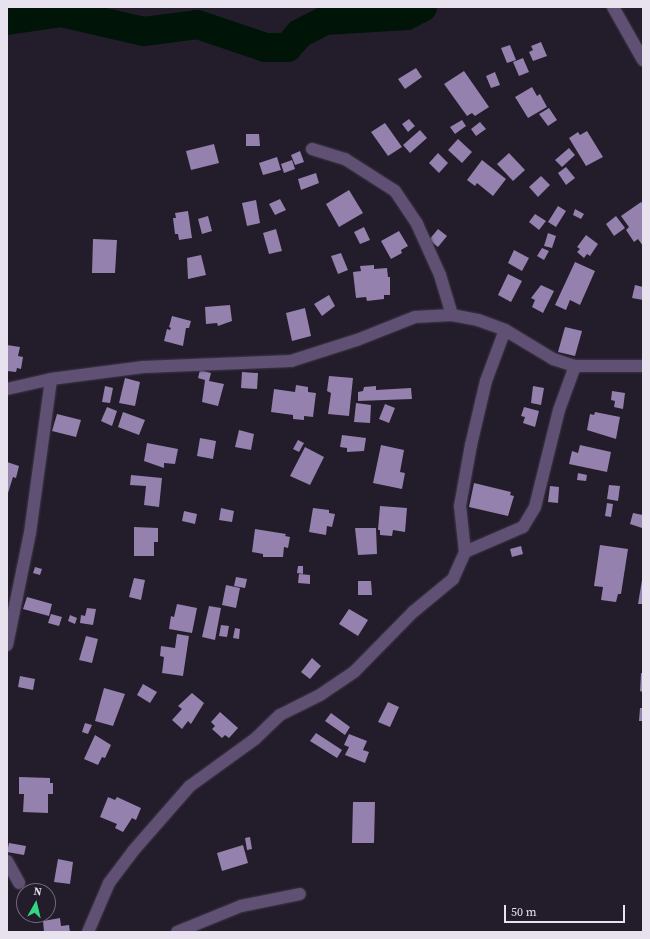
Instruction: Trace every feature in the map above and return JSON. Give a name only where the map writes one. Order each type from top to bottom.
[{"type":"street","points":[[613,7],[643,60]]},
{"type":"street","points":[[312,149],[345,159],[394,191],[417,224],[440,275],[452,315]]},
{"type":"street","points":[[7,389],[51,379],[143,367],[291,361],[358,340],[415,317],[452,315],[478,320],[505,330],[553,359],[575,366],[643,366]]},
{"type":"street","points":[[88,932],[102,895],[117,871],[190,786],[255,739],[280,715],[320,695],[354,672],[413,612],[453,579],[465,552],[460,506],[486,381],[505,330]]},
{"type":"street","points":[[465,552],[523,527],[535,507],[559,410],[575,366]]},
{"type":"street","points":[[7,645],[30,533],[51,379]]},
{"type":"street","points":[[7,861],[19,883]]},
{"type":"street","points":[[177,932],[241,906],[300,894]]},
{"type":"building","points":[[541,42],[547,56],[533,61],[529,52],[533,50],[531,46]]},
{"type":"building","points":[[510,45],[516,60],[507,63],[501,48]]},
{"type":"building","points":[[523,58],[529,72],[519,76],[513,62]]},
{"type":"building","points":[[416,68],[422,77],[405,89],[398,79]]},
{"type":"building","points":[[464,71],[489,107],[475,116],[472,113],[467,116],[444,84]]},
{"type":"building","points":[[495,72],[500,85],[491,88],[486,76]]},
{"type":"building","points":[[532,87],[537,96],[540,94],[547,107],[528,118],[515,97]]},
{"type":"building","points":[[549,108],[557,120],[548,126],[539,114]]},
{"type":"building","points":[[409,119],[415,126],[408,132],[402,124]]},
{"type":"building","points":[[462,120],[466,126],[455,134],[450,127]]},
{"type":"building","points":[[480,122],[486,129],[476,136],[471,129]]},
{"type":"building","points":[[385,123],[402,147],[388,156],[371,132]]},
{"type":"building","points":[[420,130],[427,138],[410,153],[403,145]]},
{"type":"building","points":[[587,131],[603,157],[586,166],[569,138],[578,132],[580,135]]},
{"type":"building","points":[[246,134],[259,134],[260,146],[246,146]]},
{"type":"building","points":[[458,139],[472,152],[462,163],[448,150]]},
{"type":"building","points":[[214,144],[219,163],[191,170],[186,151]]},
{"type":"building","points":[[569,148],[575,155],[562,167],[555,160]]},
{"type":"building","points":[[300,151],[304,162],[295,165],[291,155]]},
{"type":"building","points":[[438,153],[448,163],[439,173],[429,163]]},
{"type":"building","points":[[509,153],[525,170],[513,181],[497,164]]},
{"type":"building","points":[[277,157],[281,170],[263,175],[259,163]]},
{"type":"building","points":[[292,160],[295,169],[284,173],[281,164]]},
{"type":"building","points":[[482,160],[506,179],[493,196],[477,183],[475,186],[467,180]]},
{"type":"building","points":[[566,167],[575,178],[566,185],[558,173]]},
{"type":"building","points":[[316,173],[319,183],[301,190],[298,179]]},
{"type":"building","points":[[541,176],[550,185],[538,197],[529,187]]},
{"type":"building","points":[[349,190],[363,213],[339,227],[326,204]]},
{"type":"building","points":[[280,199],[286,210],[275,215],[269,204]]},
{"type":"building","points":[[256,200],[260,223],[247,226],[242,203]]},
{"type":"building","points":[[641,202],[643,204],[643,246],[638,239],[634,242],[626,230],[629,227],[621,216]]},
{"type":"building","points":[[558,206],[566,211],[556,227],[548,222]]},
{"type":"building","points":[[575,209],[584,214],[581,219],[573,215]]},
{"type":"building","points":[[188,211],[192,238],[179,240],[178,234],[175,234],[173,218],[176,218],[175,213]]},
{"type":"building","points":[[535,214],[546,221],[539,230],[529,222]]},
{"type":"building","points":[[208,216],[212,231],[202,234],[198,219]]},
{"type":"building","points":[[616,216],[625,228],[614,236],[606,224]]},
{"type":"building","points":[[364,227],[370,240],[360,244],[354,232]]},
{"type":"building","points":[[276,229],[282,251],[269,254],[263,233]]},
{"type":"building","points":[[438,229],[447,236],[438,247],[429,240]]},
{"type":"building","points":[[399,231],[408,246],[401,250],[402,253],[391,259],[381,241]]},
{"type":"building","points":[[548,233],[556,236],[552,248],[544,246]]},
{"type":"building","points":[[586,235],[598,244],[590,256],[587,254],[584,258],[577,252],[580,249],[577,247]]},
{"type":"building","points":[[93,239],[117,240],[115,273],[92,273]]},
{"type":"building","points":[[542,248],[549,251],[544,260],[537,256]]},
{"type":"building","points":[[514,250],[529,258],[522,271],[508,263]]},
{"type":"building","points":[[341,253],[348,270],[338,274],[331,256]]},
{"type":"building","points":[[201,255],[206,275],[188,279],[187,258]]},
{"type":"building","points":[[575,262],[595,271],[580,305],[570,300],[566,310],[555,305]]},
{"type":"building","points":[[374,265],[374,269],[387,268],[388,277],[390,277],[390,295],[384,295],[384,299],[367,301],[366,297],[356,298],[353,272],[361,271],[360,266]]},
{"type":"building","points":[[508,274],[522,281],[511,302],[498,295]]},
{"type":"building","points":[[541,285],[554,291],[543,313],[532,307],[535,300],[531,298]]},
{"type":"building","points":[[635,285],[643,287],[643,300],[632,298]]},
{"type":"building","points":[[329,295],[335,306],[322,316],[314,304]]},
{"type":"building","points":[[230,305],[232,321],[218,326],[217,323],[206,324],[205,307]]},
{"type":"building","points":[[305,308],[311,336],[292,341],[286,313]]},
{"type":"building","points":[[172,316],[191,321],[189,328],[186,328],[183,346],[164,341],[167,329],[170,330],[171,328],[169,327]]},
{"type":"building","points":[[565,327],[582,331],[575,356],[558,352]]},
{"type":"building","points":[[7,345],[20,347],[18,356],[23,357],[21,369],[17,368],[16,372],[7,371]]},
{"type":"building","points":[[200,370],[211,373],[209,381],[224,384],[218,406],[202,402],[205,380],[198,378]]},
{"type":"building","points":[[242,372],[258,373],[257,389],[241,388]]},
{"type":"building","points":[[329,376],[353,378],[349,416],[328,414],[331,393],[327,391]]},
{"type":"building","points":[[125,378],[140,382],[135,406],[119,403]]},
{"type":"building","points":[[296,385],[308,387],[308,392],[316,393],[313,417],[304,416],[304,420],[293,419],[293,415],[271,412],[274,389],[295,392]]},
{"type":"building","points":[[105,386],[113,388],[110,403],[102,402]]},
{"type":"building","points":[[376,386],[376,390],[411,388],[412,399],[358,401],[358,392],[363,391],[364,387]]},
{"type":"building","points":[[533,386],[544,388],[541,405],[531,403]]},
{"type":"building","points":[[612,391],[625,393],[623,409],[614,407],[615,401],[611,400]]},
{"type":"building","points":[[356,403],[371,405],[370,423],[354,422]]},
{"type":"building","points":[[385,404],[395,408],[389,423],[379,419]]},
{"type":"building","points":[[107,407],[117,411],[112,426],[101,421]]},
{"type":"building","points":[[524,407],[539,411],[535,427],[523,423],[525,417],[521,416]]},
{"type":"building","points":[[123,412],[145,420],[139,435],[118,427]]},
{"type":"building","points":[[595,412],[620,417],[616,439],[587,430],[590,414],[594,415]]},
{"type":"building","points":[[57,414],[81,420],[76,437],[52,431]]},
{"type":"building","points":[[239,430],[254,434],[251,450],[235,447]]},
{"type":"building","points":[[342,435],[366,438],[364,451],[347,452],[347,448],[340,447]]},
{"type":"building","points":[[200,438],[216,441],[213,459],[197,456]]},
{"type":"building","points":[[298,440],[304,443],[299,452],[293,449]]},
{"type":"building","points":[[147,443],[178,449],[175,464],[164,463],[164,468],[144,461]]},
{"type":"building","points":[[381,445],[404,450],[400,472],[405,473],[402,489],[373,483]]},
{"type":"building","points":[[580,445],[611,452],[607,472],[569,464],[572,451],[578,453]]},
{"type":"building","points":[[305,447],[324,457],[310,485],[290,476]]},
{"type":"building","points":[[7,462],[19,466],[16,478],[13,477],[8,493]]},
{"type":"building","points":[[578,473],[587,475],[586,481],[577,480]]},
{"type":"building","points":[[131,475],[162,478],[159,507],[144,505],[146,486],[130,485]]},
{"type":"building","points":[[474,483],[511,492],[510,495],[514,496],[508,516],[469,507]]},
{"type":"building","points":[[609,485],[620,486],[618,501],[607,499]]},
{"type":"building","points":[[550,486],[559,487],[558,503],[548,502]]},
{"type":"building","points":[[607,503],[613,504],[611,517],[605,516]]},
{"type":"building","points":[[380,506],[407,508],[405,532],[393,530],[392,536],[380,535],[380,530],[378,530]]},
{"type":"building","points":[[221,508],[234,511],[232,522],[219,520]]},
{"type":"building","points":[[313,508],[329,510],[329,513],[335,514],[332,527],[327,526],[326,535],[309,532]]},
{"type":"building","points":[[184,511],[197,514],[195,524],[182,521]]},
{"type":"building","points":[[633,513],[643,515],[642,528],[630,524]]},
{"type":"building","points":[[134,527],[158,528],[158,542],[154,542],[154,556],[134,556]]},
{"type":"building","points":[[355,528],[376,528],[377,554],[358,555]]},
{"type":"building","points":[[255,529],[286,534],[285,536],[290,537],[288,548],[284,547],[283,557],[263,557],[263,554],[252,552]]},
{"type":"building","points":[[600,545],[628,549],[621,594],[618,594],[616,602],[601,600],[603,587],[594,586]]},
{"type":"building","points":[[521,546],[523,554],[512,557],[510,549]]},
{"type":"building","points":[[298,566],[303,566],[303,574],[297,573]]},
{"type":"building","points":[[35,567],[42,569],[40,575],[33,573]]},
{"type":"building","points":[[299,574],[310,575],[310,584],[298,583]]},
{"type":"building","points":[[643,574],[643,604],[638,604]]},
{"type":"building","points":[[236,577],[247,579],[245,588],[234,586]]},
{"type":"building","points":[[134,578],[145,580],[141,600],[129,597]]},
{"type":"building","points":[[358,581],[371,581],[372,595],[358,595]]},
{"type":"building","points":[[226,585],[240,588],[236,608],[222,605]]},
{"type":"building","points":[[27,597],[52,604],[49,616],[23,609]]},
{"type":"building","points":[[177,604],[197,608],[192,633],[169,629],[171,616],[174,617]]},
{"type":"building","points":[[209,606],[221,608],[215,640],[202,637]]},
{"type":"building","points":[[87,608],[96,609],[93,625],[80,623],[81,615],[85,616]]},
{"type":"building","points":[[349,609],[368,620],[358,636],[339,624]]},
{"type":"building","points":[[51,614],[62,617],[59,626],[48,623]]},
{"type":"building","points":[[70,615],[77,618],[75,624],[68,621]]},
{"type":"building","points":[[221,625],[229,626],[227,637],[219,636]]},
{"type":"building","points":[[235,628],[240,629],[239,639],[233,638]]},
{"type":"building","points":[[177,634],[189,636],[183,676],[162,673],[164,657],[160,656],[161,646],[175,648]]},
{"type":"building","points":[[86,636],[98,639],[92,663],[79,660]]},
{"type":"building","points":[[312,658],[321,666],[310,679],[301,672]]},
{"type":"building","points":[[641,673],[643,673],[643,692],[640,691]]},
{"type":"building","points":[[20,676],[35,679],[33,690],[18,687]]},
{"type":"building","points":[[143,684],[157,692],[150,703],[137,695]]},
{"type":"building","points":[[104,688],[125,694],[113,726],[95,721]]},
{"type":"building","points":[[192,693],[204,703],[191,724],[188,721],[182,729],[172,720],[182,709],[178,706]]},
{"type":"building","points":[[388,702],[399,707],[390,727],[378,722]]},
{"type":"building","points":[[640,708],[643,708],[643,721],[639,721]]},
{"type":"building","points":[[220,712],[238,728],[229,738],[225,735],[222,738],[212,729],[215,726],[211,722]]},
{"type":"building","points":[[331,713],[350,727],[345,735],[325,721]]},
{"type":"building","points":[[85,723],[92,725],[88,734],[82,732]]},
{"type":"building","points":[[316,733],[342,750],[337,758],[310,741]]},
{"type":"building","points":[[349,734],[367,741],[363,750],[369,752],[365,763],[345,755],[349,747],[344,745]]},
{"type":"building","points":[[95,735],[111,745],[105,758],[102,757],[98,765],[84,759]]},
{"type":"building","points":[[19,777],[50,778],[50,783],[53,783],[53,794],[48,794],[48,813],[23,812],[24,794],[19,794]]},
{"type":"building","points":[[108,797],[115,800],[117,797],[141,808],[136,820],[132,818],[123,832],[115,828],[117,824],[100,817]]},
{"type":"building","points":[[353,802],[375,802],[374,843],[352,843]]},
{"type":"building","points":[[250,837],[252,849],[247,850],[245,838]]},
{"type":"building","points":[[9,843],[26,846],[24,855],[7,852]]},
{"type":"building","points":[[243,845],[248,863],[222,871],[217,853]]},
{"type":"building","points":[[58,859],[73,862],[70,884],[54,882]]},
{"type":"building","points":[[60,918],[61,926],[69,925],[70,932],[44,932],[43,923],[56,923],[56,919]]},
{"type":"waterway","points":[[7,20],[61,12],[143,31],[197,24],[265,47],[287,47],[299,33],[325,20],[406,15],[422,7]]}]
